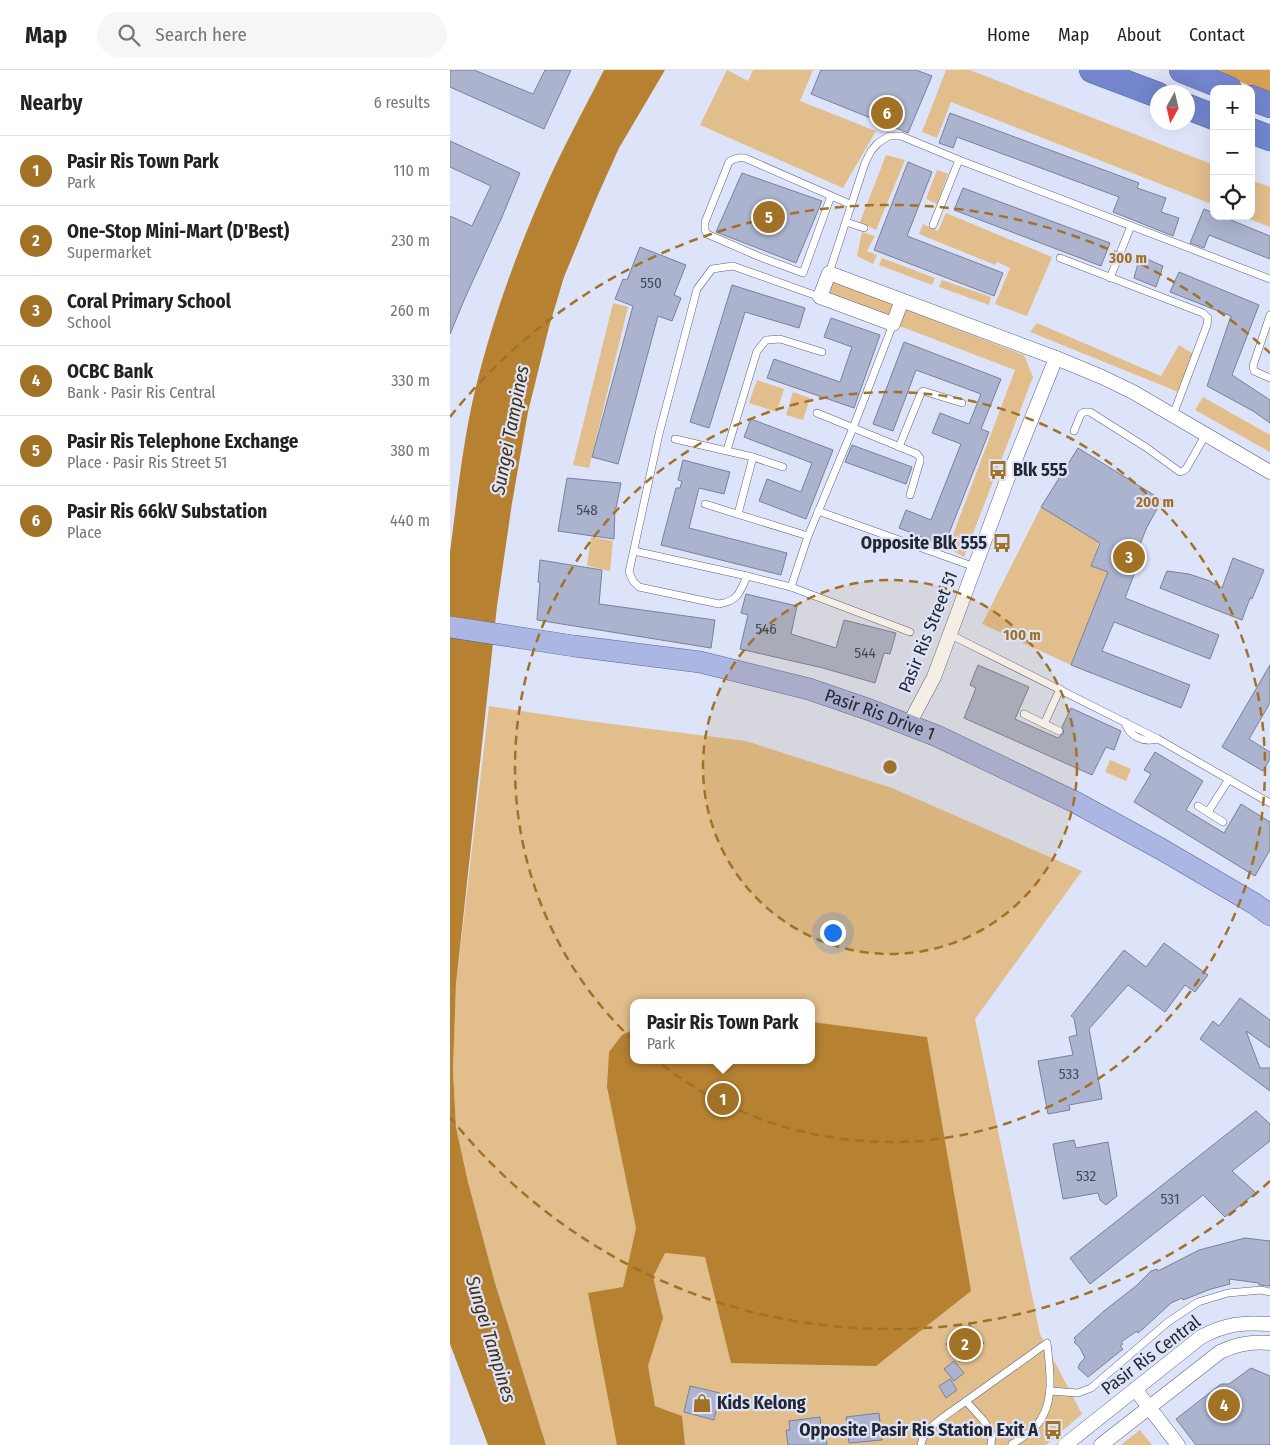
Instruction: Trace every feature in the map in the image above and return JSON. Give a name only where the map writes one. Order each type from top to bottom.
[{"type":"highway","points":[[1092,70],[1150,92]]},
{"type":"highway","points":[[1182,70],[1219,85]]},
{"type":"highway","points":[[1255,99],[1270,105]]},
{"type":"highway","points":[[1195,110],[1210,115]]},
{"type":"highway","points":[[1255,132],[1270,138]]},
{"type":"main road","name":"Pasir Ris Drive 1","points":[[450,620],[508,632]]},
{"type":"main road","name":"Pasir Ris Drive 1","points":[[450,627],[508,632],[697,655],[754,666],[867,699],[1110,820],[1255,904],[1270,916]]},
{"type":"main road","name":"Pasir Ris Drive 1","points":[[912,720],[1062,780],[1134,818],[1227,873],[1270,902]]},
{"type":"street","points":[[902,300],[893,324],[820,297],[829,273],[902,300],[1056,358],[1132,392],[1270,472]]},
{"type":"street","name":"Pasir Ris Street 51","points":[[912,720],[934,677],[951,635],[1004,488],[1056,358]]},
{"type":"street","name":"Pasir Ris Central","points":[[1065,1445],[1201,1337],[1230,1325],[1249,1322],[1270,1324]]},
{"type":"street","points":[[1101,1445],[1220,1352],[1232,1346],[1250,1342],[1270,1343]]},
{"type":"street","points":[[1135,1389],[1178,1445]]},
{"type":"lane","points":[[829,273],[865,163],[871,151],[878,143],[889,136],[901,136],[1270,279]]},
{"type":"lane","points":[[831,196],[803,273],[716,238],[707,234],[705,230],[706,222],[729,162],[733,159],[745,158],[852,205]]},
{"type":"lane","points":[[933,225],[960,160]]},
{"type":"lane","points":[[846,222],[864,228]]},
{"type":"lane","points":[[1110,278],[1131,226]]},
{"type":"lane","points":[[1060,258],[1203,313],[1208,318],[1173,415]]},
{"type":"lane","points":[[747,576],[739,595],[729,602],[719,604],[639,587],[633,581],[629,572],[658,434],[697,289],[712,269],[732,266],[820,297]]},
{"type":"lane","points":[[1270,315],[1253,366],[1254,371],[1270,378]]},
{"type":"lane","points":[[790,587],[808,536],[853,428],[893,324]]},
{"type":"lane","points":[[727,450],[757,351],[766,340],[780,339],[822,352]]},
{"type":"lane","points":[[899,447],[923,390],[962,404]]},
{"type":"lane","points":[[1074,430],[1081,414],[1090,412],[1147,448],[1180,472],[1186,469],[1206,434]]},
{"type":"lane","points":[[817,414],[917,454],[920,462],[910,494]]},
{"type":"lane","points":[[675,439],[727,450],[783,467]]},
{"type":"lane","points":[[738,514],[753,457]]},
{"type":"lane","points":[[704,504],[808,536]]},
{"type":"lane","points":[[818,511],[975,568]]},
{"type":"lane","points":[[634,550],[790,587],[910,632]]},
{"type":"lane","points":[[951,635],[1158,739],[1270,802]]},
{"type":"lane","points":[[1044,724],[1060,689]]},
{"type":"lane","points":[[1024,714],[1058,731]]},
{"type":"lane","points":[[1208,812],[1229,779]]},
{"type":"lane","points":[[1198,806],[1224,822]]},
{"type":"lane","points":[[1050,1391],[1078,1393],[1091,1388],[1168,1322],[1198,1302],[1228,1293],[1261,1290],[1270,1292]]},
{"type":"lane","points":[[921,1445],[923,1437],[928,1430],[1047,1343],[1051,1382],[1044,1416],[1034,1428],[1012,1444]]},
{"type":"lane","points":[[966,1401],[992,1434],[991,1445]]},
{"type":"shaded area","points":[[727,70],[748,81],[753,70],[813,70],[800,101],[876,131],[843,188],[700,125]]},
{"type":"shaded area","points":[[946,70],[970,70],[1210,163],[1210,203],[951,102],[937,138],[922,132]]},
{"type":"shaded area","points":[[1208,70],[1270,70],[1270,93],[1255,87],[1255,85],[1248,85]]},
{"type":"shaded area","points":[[886,155],[905,160],[876,230],[860,222]]},
{"type":"shaded area","points":[[937,170],[948,174],[937,204],[926,199]]},
{"type":"shaded area","points":[[1255,181],[1270,187],[1270,227],[1252,220],[1255,220]]},
{"type":"shaded area","points":[[946,213],[1052,257],[1027,316],[995,304],[1010,268],[997,262],[995,265],[919,234],[923,224],[938,231]]},
{"type":"shaded area","points":[[862,232],[875,236],[867,251],[877,255],[873,264],[857,256]]},
{"type":"shaded area","points":[[882,258],[935,278],[932,285],[879,265]]},
{"type":"shaded area","points":[[829,273],[902,300],[893,324],[820,297]]},
{"type":"shaded area","points":[[942,280],[991,297],[989,305],[939,287]]},
{"type":"shaded area","points":[[613,303],[628,307],[589,468],[573,465]]},
{"type":"shaded area","points":[[905,309],[1024,355],[1033,377],[964,557],[948,548],[1015,370],[897,325]]},
{"type":"shaded area","points":[[1037,323],[1161,376],[1179,345],[1195,355],[1181,393],[1030,332]]},
{"type":"shaded area","points":[[757,380],[784,389],[777,412],[749,403]]},
{"type":"shaded area","points":[[793,392],[810,398],[803,420],[786,415]]},
{"type":"shaded area","points":[[1203,397],[1270,435],[1270,452],[1195,410]]},
{"type":"shaded area","points":[[1041,507],[1099,542],[1091,566],[1108,572],[1071,665],[982,624]]},
{"type":"shaded area","points":[[591,537],[613,541],[610,571],[587,566]]},
{"type":"shaded area","points":[[489,706],[746,741],[892,788],[1082,871],[975,1019],[1040,1334],[1082,1414],[1046,1445],[546,1445],[495,1283],[468,1182],[456,1127],[453,1071],[456,984]]},
{"type":"shaded area","points":[[1110,760],[1131,769],[1126,781],[1105,772]]},
{"type":"shaded area","points":[[1140,1430],[1152,1445],[1122,1445],[1122,1444]]},
{"type":"water","name":"Sungei Tampines","points":[[604,70],[665,70],[619,148],[564,277],[549,327],[528,412],[497,606],[456,984],[453,1071],[456,1127],[468,1182],[495,1283],[546,1445],[488,1445],[450,1344],[450,552],[466,434],[480,370],[495,319],[512,268],[542,195]]},
{"type":"water","points":[[815,1022],[927,1037],[971,1291],[876,1366],[731,1363],[705,1257],[665,1253],[653,1277],[663,1318],[648,1366],[655,1406],[682,1416],[685,1445],[617,1445],[588,1293],[623,1287],[636,1228],[607,1087],[609,1052],[622,1035],[630,1031],[630,1064],[815,1064]]},
{"type":"building","points":[[450,70],[474,70],[533,94],[545,70],[571,70],[544,129],[450,87]]},
{"type":"building","points":[[821,70],[916,70],[932,76],[908,133],[811,94]]},
{"type":"building","points":[[950,113],[1139,183],[1137,188],[1166,198],[1161,212],[1179,218],[1173,236],[1113,212],[1119,197],[957,137],[953,148],[939,143]]},
{"type":"building","points":[[450,141],[520,173],[450,334],[450,216],[472,226],[491,186],[450,167]]},
{"type":"building","points":[[908,162],[932,172],[907,236],[1003,273],[994,296],[874,250]]},
{"type":"building","points":[[742,173],[822,201],[796,263],[716,232]]},
{"type":"building","points":[[963,188],[1110,243],[1101,266],[954,210]]},
{"type":"building","points":[[1204,209],[1210,211],[1210,220],[1231,220],[1270,236],[1270,259],[1209,235],[1204,248],[1190,243]]},
{"type":"building","points":[[640,247],[686,265],[674,295],[681,298],[672,321],[658,316],[618,464],[592,457],[633,306],[615,299],[623,279],[627,280]]},
{"type":"building","points":[[1140,256],[1163,266],[1156,287],[1134,278]]},
{"type":"building","points":[[1179,272],[1259,305],[1232,375],[1270,400],[1270,423],[1253,411],[1207,386],[1231,316],[1170,292]]},
{"type":"building","points":[[732,285],[805,308],[799,328],[745,312],[709,428],[690,422]]},
{"type":"building","points":[[831,318],[880,335],[854,408],[767,378],[774,359],[840,382],[852,347],[824,337]]},
{"type":"building","points":[[904,342],[1001,379],[981,429],[989,432],[944,546],[899,528],[906,510],[931,520],[961,444],[932,433],[940,413],[969,424],[981,394],[916,370],[893,431],[873,424]]},
{"type":"building","points":[[751,419],[833,450],[806,519],[759,501],[767,479],[801,492],[812,463],[744,437]]},
{"type":"building","points":[[852,445],[912,467],[906,484],[845,462]]},
{"type":"building","points":[[1078,448],[1162,500],[1147,527],[1130,569],[1135,572],[1125,598],[1219,635],[1210,659],[1114,622],[1102,651],[1190,685],[1181,708],[1071,665],[1108,572],[1091,566],[1100,543],[1041,507]]},
{"type":"building","points":[[683,460],[730,472],[724,494],[699,488],[689,528],[787,553],[781,575],[661,545],[676,488],[680,488],[682,481],[678,480]]},
{"type":"building","points":[[567,478],[621,483],[615,508],[614,539],[558,531]]},
{"type":"building","points":[[1233,558],[1264,570],[1252,599],[1250,598],[1242,620],[1160,588],[1167,571],[1189,574],[1210,581],[1222,588]]},
{"type":"building","points":[[540,560],[602,570],[599,604],[715,620],[711,648],[537,620]]},
{"type":"building","points":[[746,594],[797,606],[791,634],[836,648],[844,620],[896,633],[890,654],[884,653],[875,683],[823,668],[740,649],[748,615],[741,613]]},
{"type":"building","points":[[978,665],[1029,687],[1015,719],[1058,738],[1064,733],[1062,727],[1071,708],[1121,731],[1114,750],[1106,747],[1092,775],[964,718],[976,688],[970,685]]},
{"type":"building","points":[[1270,665],[1270,703],[1249,739],[1270,752],[1270,759],[1263,771],[1222,747]]},
{"type":"building","points":[[1155,752],[1203,781],[1186,810],[1224,833],[1241,804],[1270,822],[1270,850],[1255,876],[1134,802],[1151,774],[1144,770]]},
{"type":"building","points":[[1164,943],[1208,975],[1195,992],[1185,985],[1165,1012],[1128,985],[1089,1029],[1102,1099],[1069,1105],[1070,1110],[1048,1114],[1038,1061],[1073,1055],[1069,1037],[1077,1035],[1074,1018],[1071,1016],[1124,950],[1146,967]]},
{"type":"building","points":[[1240,998],[1270,1020],[1270,1048],[1246,1031],[1260,1068],[1270,1068],[1270,1091],[1200,1039],[1213,1021],[1219,1026]]},
{"type":"building","points":[[1256,1111],[1270,1124],[1270,1141],[1232,1171],[1256,1193],[1225,1217],[1203,1195],[1090,1284],[1070,1258]]},
{"type":"building","points":[[1074,1140],[1076,1148],[1108,1142],[1117,1196],[1106,1205],[1100,1200],[1098,1193],[1063,1199],[1053,1144]]},
{"type":"building","points":[[1245,1238],[1270,1241],[1270,1286],[1229,1279],[1230,1284],[1183,1300],[1182,1298],[1171,1303],[1138,1333],[1137,1331],[1121,1342],[1123,1344],[1120,1346],[1123,1349],[1088,1377],[1078,1368],[1085,1358],[1080,1348],[1074,1342],[1076,1341],[1074,1338],[1151,1271],[1157,1269],[1158,1271],[1199,1250]]},
{"type":"building","points":[[970,1325],[984,1343],[960,1362],[946,1344]]},
{"type":"building","points":[[954,1361],[964,1373],[954,1381],[944,1369]]},
{"type":"building","points":[[1251,1368],[1270,1376],[1270,1445],[1196,1445],[1176,1419],[1221,1384],[1229,1384]]},
{"type":"building","points":[[950,1379],[957,1390],[946,1398],[939,1386]]},
{"type":"building","name":"Kids Kelong","points":[[690,1386],[720,1393],[714,1420],[684,1412]]},
{"type":"building","points":[[879,1413],[882,1440],[849,1443],[846,1417]]},
{"type":"building","points":[[820,1417],[827,1445],[788,1445],[786,1430],[790,1430],[789,1421]]},
{"type":"place","name":"Pasir Ris 66kV Substation","points":[[887,113]]},
{"type":"place","name":"Pasir Ris Telephone Exchange","points":[[769,217]]},
{"type":"place","name":"Blk 555","points":[[998,470]]},
{"type":"place","name":"Opposite Blk 555","points":[[1002,543]]},
{"type":"place","name":"Coral Primary School","points":[[1129,557]]},
{"type":"place","name":"Pasir Ris Town Park","points":[[723,1099]]},
{"type":"place","name":"One-Stop Mini-Mart (D'Best)","points":[[965,1344]]},
{"type":"place","name":"Kids Kelong","points":[[702,1403]]},
{"type":"place","name":"OCBC Bank","points":[[1224,1405]]},
{"type":"place","name":"Opposite Pasir Ris Station Exit A","points":[[1053,1430]]}]
